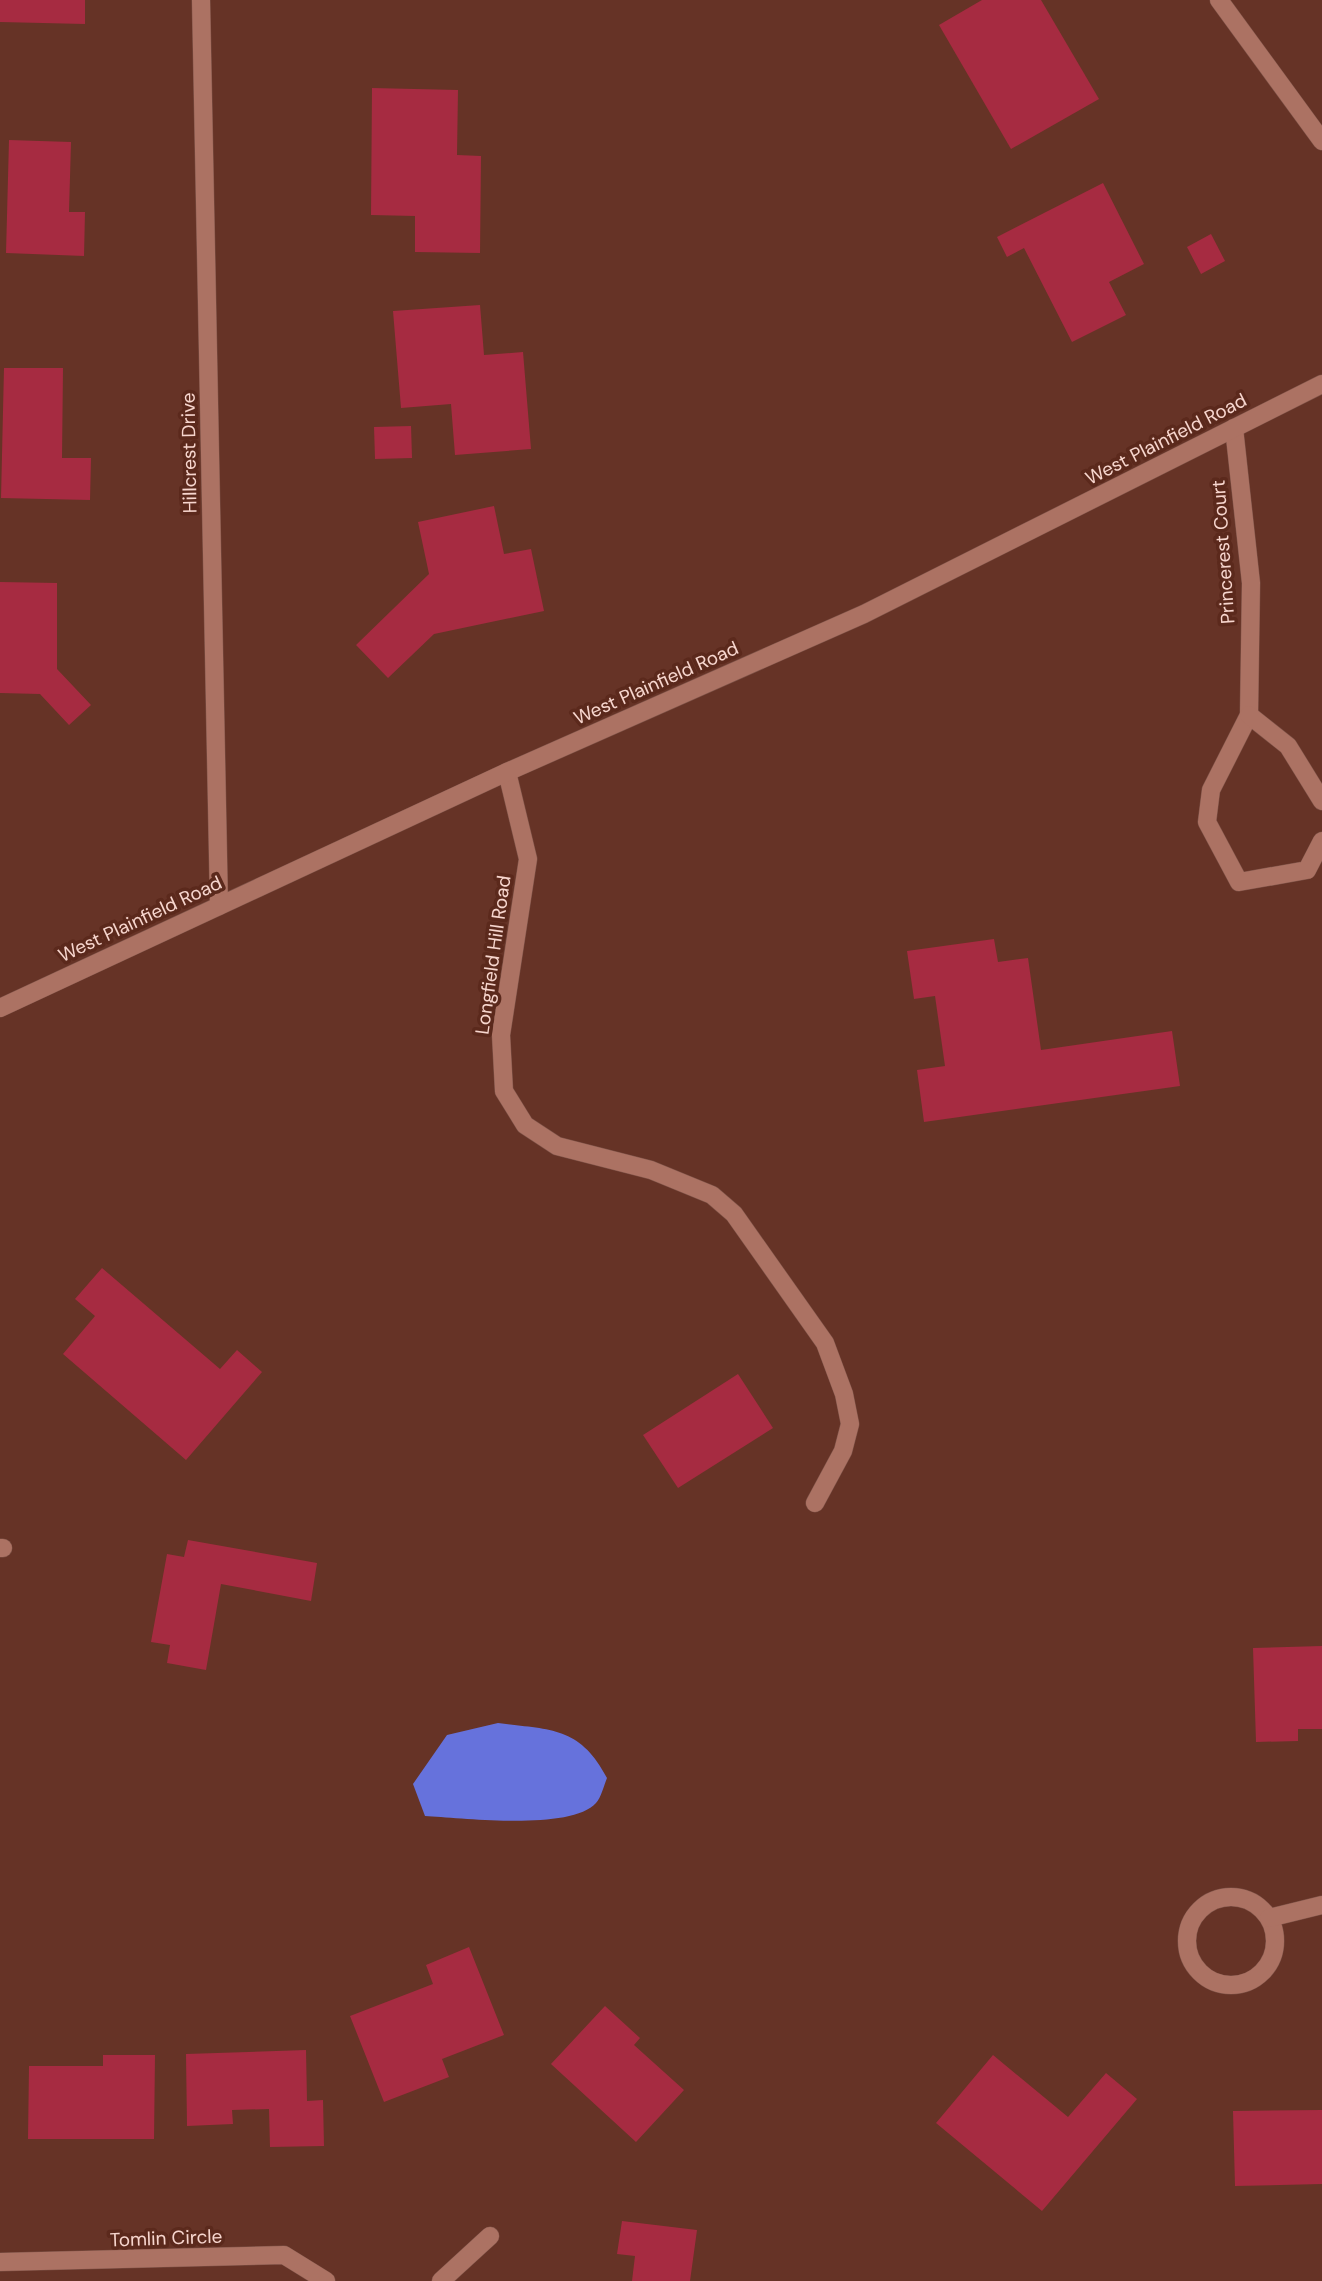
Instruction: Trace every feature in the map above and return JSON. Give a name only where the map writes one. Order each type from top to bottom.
[{"type":"street","name":"Hillcrest Drive","points":[[201,0],[219,906]]},
{"type":"street","points":[[1219,0],[1322,141]]},
{"type":"street","name":"West Plainfield Road","points":[[0,1008],[507,772],[864,614],[1322,384]]},
{"type":"street","name":"Princerest Court","points":[[1234,428],[1251,583],[1249,715],[1211,790],[1208,822],[1239,882],[1307,870],[1322,841]]},
{"type":"street","points":[[1249,715],[1288,746],[1322,801]]},
{"type":"street","name":"Longfield Hill Road","points":[[507,772],[528,859],[501,1035],[504,1091],[525,1125],[557,1146],[651,1170],[712,1195],[734,1214],[825,1343],[844,1394],[850,1424],[843,1451],[815,1503]]},
{"type":"street","points":[[1232,1897],[1254,1903],[1269,1918],[1275,1946],[1268,1966],[1252,1980],[1235,1985],[1211,1981],[1192,1963],[1187,1949],[1187,1934],[1196,1914],[1210,1902],[1232,1897]]},
{"type":"street","points":[[1269,1918],[1322,1905]]},
{"type":"street","points":[[441,2281],[490,2236]]},
{"type":"street","name":"Tomlin Circle","points":[[0,2262],[284,2255],[326,2281]]},
{"type":"water","points":[[498,1723],[548,1730],[562,1734],[586,1748],[607,1778],[598,1801],[583,1812],[541,1820],[425,1816],[413,1784],[447,1735]]},
{"type":"building","points":[[0,0],[85,0],[85,24],[0,22]]},
{"type":"building","points":[[982,0],[1041,0],[1099,99],[1011,149],[939,25]]},
{"type":"building","points":[[372,88],[458,90],[457,155],[481,156],[480,253],[415,252],[415,216],[371,215]]},
{"type":"building","points":[[9,140],[71,142],[69,212],[85,212],[84,256],[6,253]]},
{"type":"building","points":[[1103,183],[1144,264],[1109,282],[1126,315],[1072,342],[1024,248],[1007,257],[997,237]]},
{"type":"building","points":[[1211,234],[1225,261],[1201,274],[1187,247]]},
{"type":"building","points":[[480,305],[484,355],[523,352],[531,449],[455,455],[451,404],[401,408],[393,311]]},
{"type":"building","points":[[4,368],[63,368],[62,458],[91,458],[90,500],[1,498]]},
{"type":"building","points":[[411,426],[412,458],[375,459],[374,427]]},
{"type":"building","points":[[494,506],[504,554],[531,549],[544,611],[434,634],[388,678],[356,645],[429,574],[418,522]]},
{"type":"building","points":[[0,582],[57,583],[57,669],[91,705],[69,725],[40,694],[0,693]]},
{"type":"building","points":[[994,939],[998,962],[1028,958],[1041,1050],[1172,1031],[1180,1086],[924,1122],[917,1070],[945,1066],[935,996],[914,999],[907,951]]},
{"type":"building","points":[[102,1268],[220,1369],[237,1350],[262,1372],[186,1460],[63,1354],[95,1316],[75,1299]]},
{"type":"building","points":[[738,1374],[773,1428],[678,1488],[643,1435]]},
{"type":"building","points":[[188,1540],[317,1563],[311,1601],[221,1584],[206,1670],[167,1663],[170,1645],[151,1642],[167,1554],[184,1557]]},
{"type":"building","points":[[1322,1646],[1322,1729],[1298,1729],[1298,1741],[1256,1742],[1253,1648]]},
{"type":"building","points":[[469,1947],[504,2035],[442,2059],[449,2077],[384,2102],[350,2016],[433,1984],[426,1965]]},
{"type":"building","points":[[605,2006],[640,2038],[634,2045],[684,2090],[636,2142],[551,2064]]},
{"type":"building","points":[[306,2050],[307,2101],[323,2100],[324,2146],[270,2147],[269,2109],[232,2110],[233,2124],[187,2126],[186,2054]]},
{"type":"building","points":[[103,2055],[155,2055],[154,2139],[28,2139],[29,2066],[103,2066]]},
{"type":"building","points":[[993,2055],[1068,2117],[1106,2073],[1137,2099],[1042,2211],[936,2123]]},
{"type":"building","points":[[1322,2110],[1322,2184],[1235,2186],[1233,2111]]},
{"type":"building","points":[[622,2221],[697,2230],[690,2281],[632,2281],[635,2256],[617,2254]]}]
